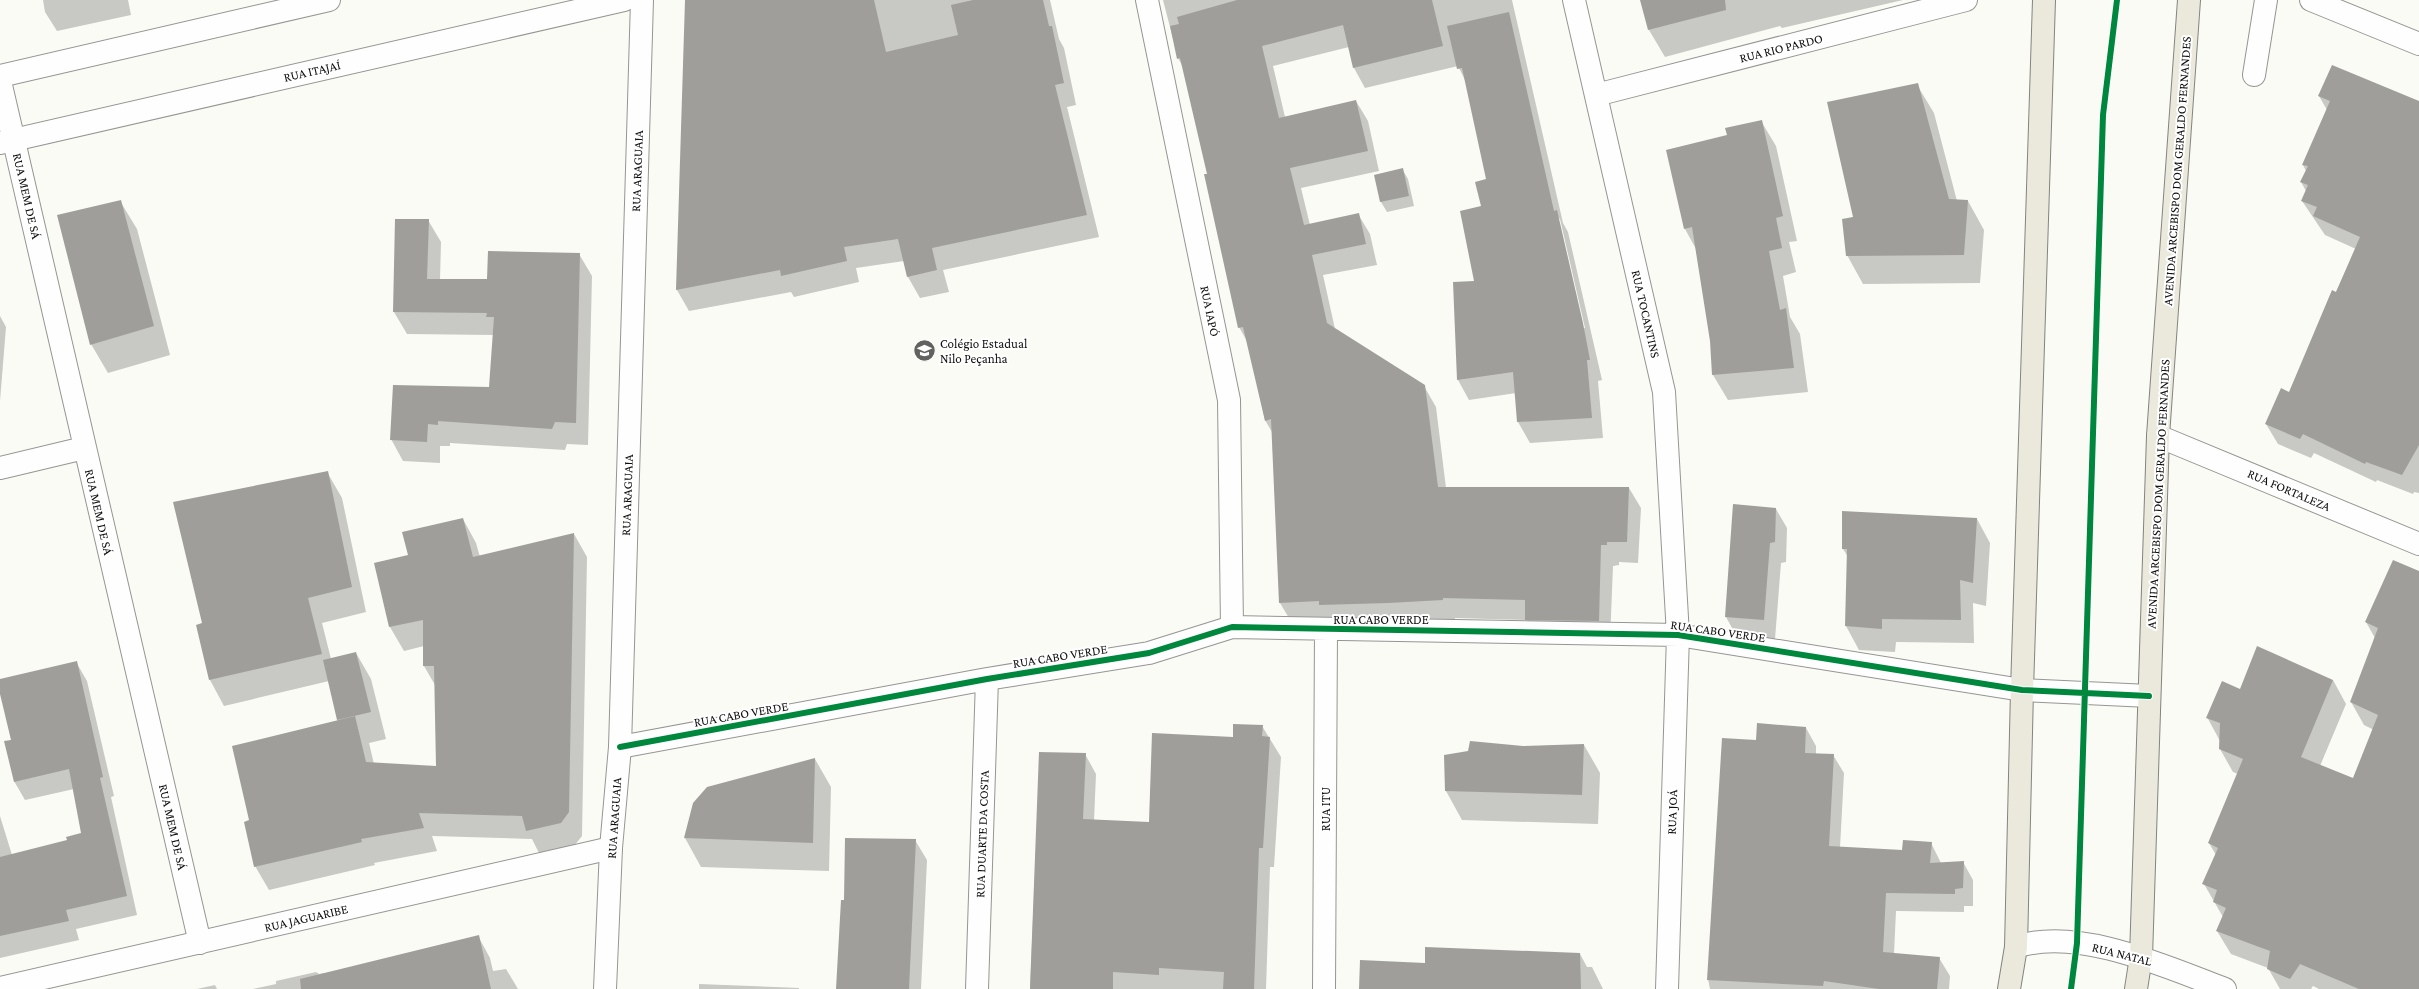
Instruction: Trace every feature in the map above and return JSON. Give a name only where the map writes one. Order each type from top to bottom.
[{"type":"main road","points":[[2009,989],[2016,947],[2022,690],[2044,0]]},
{"type":"main road","name":"AVENIDA ARCEBISPO DOM GERALDO FERNANDES","points":[[2136,989],[2141,957],[2158,436],[2189,0]]},
{"type":"street","points":[[0,76],[329,0]]},
{"type":"street","name":"RUA ITAJAÍ","points":[[7,141],[624,0]]},
{"type":"street","name":"RUA ARAGUAIA","points":[[605,989],[611,848],[620,747],[642,0]]},
{"type":"street","name":"RUA IAPÓ","points":[[1147,0],[1229,400],[1232,627]]},
{"type":"street","name":"RUA TOCANTINS","points":[[1574,0],[1664,392],[1678,635]]},
{"type":"street","name":"RUA RIO PARDO","points":[[1596,95],[1966,0]]},
{"type":"street","points":[[2254,74],[2266,0]]},
{"type":"street","points":[[2311,0],[2419,44]]},
{"type":"street","name":"RUA MEM DE SÁ","points":[[0,81],[7,141],[84,448],[200,943]]},
{"type":"street","name":"RUA FORTALEZA","points":[[2158,436],[2419,544]]},
{"type":"street","points":[[0,468],[84,448]]},
{"type":"street","name":"RUA CABO VERDE","points":[[620,747],[987,679],[1149,653],[1232,627],[1326,630],[1678,635],[2022,690],[2149,696]]},
{"type":"street","name":"RUA ITU","points":[[1324,989],[1326,630]]},
{"type":"street","name":"RUA JOÁ","points":[[1667,989],[1678,635]]},
{"type":"street","name":"RUA DUARTE DA COSTA","points":[[977,989],[987,679]]},
{"type":"street","name":"RUA JAGUARIBE","points":[[0,988],[611,848]]},
{"type":"street","name":"RUA NATAL","points":[[2016,947],[2033,941],[2077,943],[2141,957],[2225,989]]},
{"type":"building","points":[[685,0],[874,0],[886,52],[958,35],[951,5],[973,0],[1043,0],[1049,26],[1052,26],[1064,83],[1055,85],[1087,215],[932,248],[937,270],[907,277],[898,239],[844,247],[847,261],[781,276],[780,270],[676,290]]},
{"type":"building","points":[[1237,0],[1432,0],[1443,46],[1353,68],[1343,25],[1262,46],[1279,118],[1356,100],[1368,151],[1290,168],[1304,225],[1359,213],[1366,244],[1312,255],[1327,323],[1425,385],[1438,487],[1629,487],[1627,542],[1607,542],[1607,545],[1601,545],[1599,621],[1525,620],[1525,600],[1443,598],[1443,600],[1388,603],[1319,605],[1319,601],[1279,603],[1271,419],[1265,421],[1243,327],[1238,328],[1204,174],[1207,174],[1180,58],[1177,59],[1170,26],[1179,24],[1177,17]]},
{"type":"building","points":[[1640,0],[1725,0],[1726,10],[1648,30]]},
{"type":"building","points":[[1509,12],[1554,211],[1557,210],[1583,323],[1590,360],[1587,360],[1592,418],[1517,422],[1513,372],[1457,380],[1453,282],[1474,281],[1460,211],[1481,206],[1475,182],[1486,179],[1462,68],[1457,69],[1447,26]]},
{"type":"building","points":[[2332,65],[2419,101],[2419,445],[2402,475],[2366,462],[2365,464],[2303,434],[2300,439],[2265,424],[2281,388],[2289,392],[2332,290],[2336,292],[2360,237],[2313,216],[2317,207],[2301,201],[2308,185],[2300,182],[2308,166],[2302,165],[2330,101],[2318,96]]},
{"type":"building","points":[[1918,83],[1949,199],[1968,200],[1964,255],[1846,256],[1842,219],[1853,217],[1827,102]]},
{"type":"building","points":[[1762,120],[1783,216],[1776,218],[1782,248],[1769,251],[1780,310],[1786,308],[1794,368],[1712,375],[1710,341],[1692,227],[1684,229],[1666,150],[1727,135],[1725,128]]},
{"type":"building","points":[[1403,168],[1409,196],[1380,202],[1374,175]]},
{"type":"building","points":[[121,200],[154,326],[90,345],[57,215]]},
{"type":"building","points":[[395,219],[429,219],[427,279],[487,279],[488,251],[580,253],[576,423],[555,422],[552,429],[438,421],[438,425],[428,424],[427,442],[390,440],[393,385],[489,387],[494,317],[486,317],[487,313],[393,312]]},
{"type":"building","points":[[328,471],[352,587],[308,598],[322,654],[209,680],[196,625],[202,623],[173,502]]},
{"type":"building","points":[[1733,504],[1776,508],[1775,542],[1770,543],[1764,620],[1725,617]]},
{"type":"building","points":[[1842,511],[1977,518],[1973,583],[1960,580],[1961,620],[1882,619],[1882,629],[1845,626],[1847,549],[1842,549]]},
{"type":"building","points":[[463,518],[473,557],[574,533],[569,812],[561,823],[526,831],[522,816],[419,813],[424,828],[361,839],[362,842],[254,867],[244,822],[249,820],[232,746],[355,716],[366,762],[436,766],[434,666],[423,666],[423,620],[389,627],[374,563],[408,555],[402,532]]},
{"type":"building","points":[[2393,560],[2419,571],[2419,989],[2359,989],[2300,964],[2290,979],[2267,969],[2270,951],[2216,931],[2226,908],[2213,902],[2217,890],[2202,884],[2218,848],[2208,843],[2243,759],[2219,749],[2220,723],[2206,718],[2222,681],[2240,689],[2257,646],[2333,680],[2301,757],[2353,778],[2378,715],[2350,702],[2378,628],[2365,622]]},
{"type":"building","points":[[356,652],[371,712],[337,720],[323,660]]},
{"type":"building","points":[[77,661],[103,777],[100,778],[127,896],[66,910],[69,921],[0,936],[0,857],[67,840],[66,837],[81,833],[69,769],[14,782],[4,741],[11,740],[0,694],[0,679]]},
{"type":"building","points":[[1757,723],[1806,727],[1805,753],[1834,754],[1829,846],[1902,850],[1903,840],[1932,842],[1930,863],[1964,861],[1963,888],[1955,889],[1955,894],[1886,893],[1883,952],[1940,957],[1937,989],[1879,989],[1824,981],[1823,986],[1707,980],[1722,738],[1756,740]]},
{"type":"building","points":[[1233,724],[1263,725],[1262,736],[1270,737],[1263,848],[1259,848],[1254,989],[1223,989],[1224,972],[1159,968],[1159,975],[1113,972],[1113,989],[1030,989],[1039,752],[1086,753],[1083,819],[1149,822],[1152,733],[1233,737]]},
{"type":"building","points":[[1470,741],[1523,746],[1584,744],[1582,795],[1445,791],[1444,755],[1468,751]]},
{"type":"building","points":[[815,758],[813,843],[684,838],[693,803],[707,787]]},
{"type":"building","points":[[845,838],[916,839],[909,989],[836,989],[841,900],[844,900]]},
{"type":"building","points":[[479,935],[491,989],[301,989],[300,979]]},
{"type":"building","points":[[1425,947],[1580,953],[1581,989],[1359,989],[1360,960],[1425,963]]},
{"type":"cycle path","points":[[2071,989],[2077,943],[2103,115],[2117,0]]},
{"type":"cycle path","points":[[620,747],[987,679],[1149,653],[1232,627],[1678,635],[2022,690],[2149,696]]},
{"type":"place","name":"Colégio Estadual Nilo Peçanha","points":[[924,350]]}]
